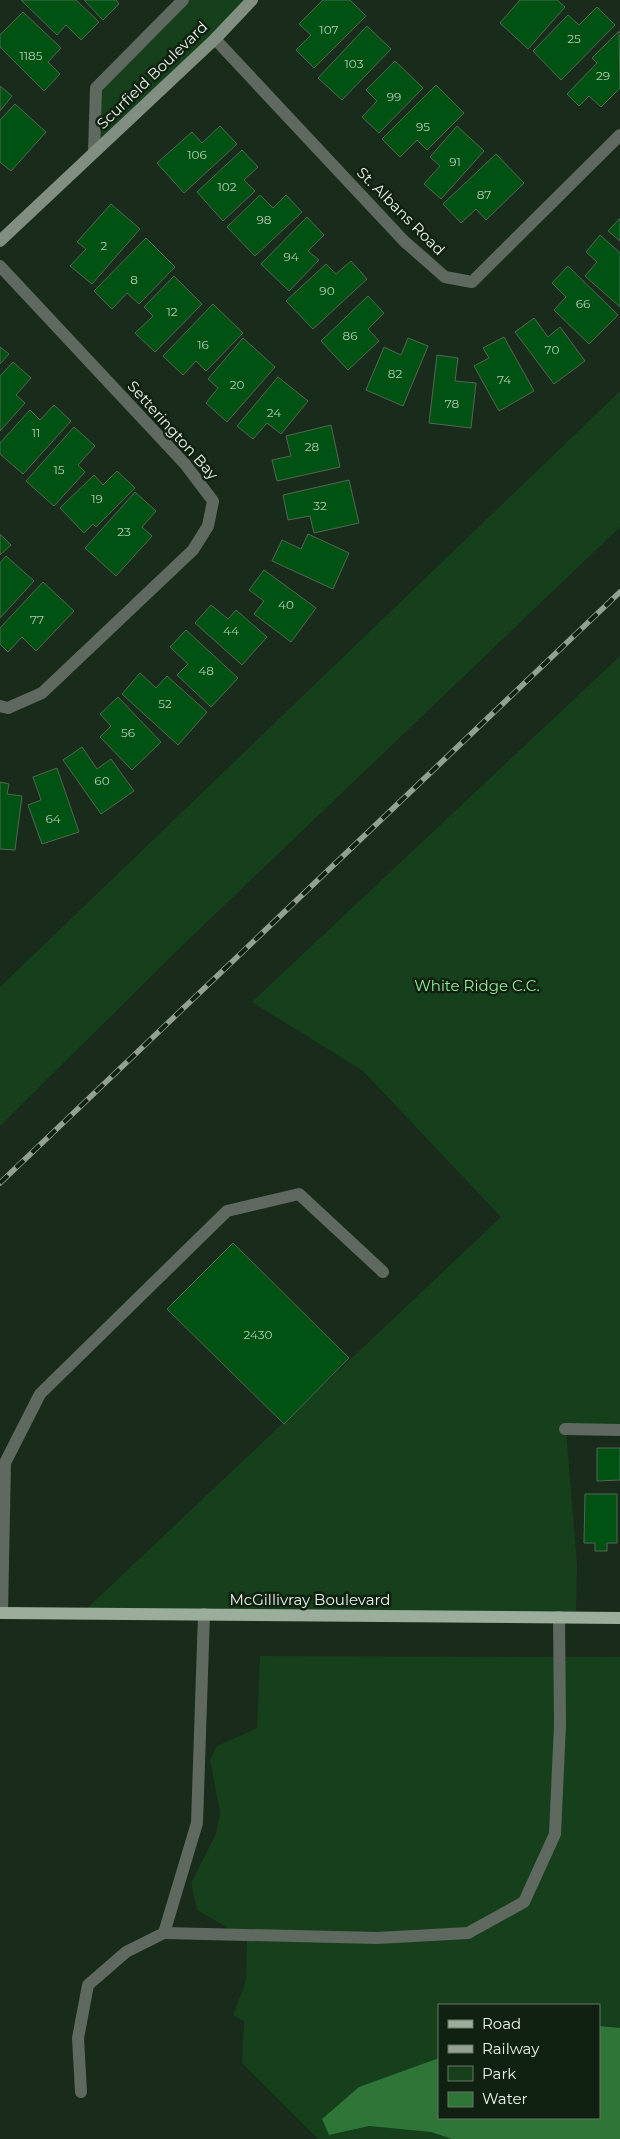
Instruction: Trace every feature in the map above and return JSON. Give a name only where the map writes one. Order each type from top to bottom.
[{"type":"main road","name":"McGillivray Boulevard","points":[[1,1613],[620,1618]]},
{"type":"street","name":"Scurfield Boulevard","points":[[94,152],[96,88],[182,0]]},
{"type":"street","name":"Scurfield Boulevard","points":[[0,241],[215,39],[252,0]]},
{"type":"street","name":"St. Albans Road","points":[[215,39],[404,241],[445,277],[472,282],[620,135]]},
{"type":"street","name":"Setterington Bay","points":[[0,266],[185,464],[213,500],[208,526],[193,550],[42,693],[8,708],[0,706]]},
{"type":"street","points":[[1,1613],[5,1463],[40,1394],[227,1211],[299,1194],[383,1272]]},
{"type":"street","points":[[566,1429],[620,1430]]},
{"type":"street","points":[[164,1932],[197,1823],[204,1614]]},
{"type":"street","points":[[81,2092],[78,2038],[88,1986],[126,1952],[164,1932],[377,1938],[468,1933],[524,1902],[555,1834],[560,1725],[559,1617]]},
{"type":"green space","points":[[183,0],[252,0],[94,152],[96,88]]},
{"type":"green space","points":[[620,391],[620,527],[186,942],[0,1126],[0,987]]},
{"type":"green space","name":"White Ridge C.C.","points":[[620,656],[620,1430],[566,1429],[577,1565],[576,1617],[82,1613],[501,1217],[363,1071],[252,1002]]},
{"type":"green space","points":[[260,1656],[620,1657],[620,2139],[318,2139],[242,2063],[244,2021],[233,2015],[246,1980],[247,1939],[197,1910],[191,1883],[216,1834],[220,1813],[210,1760],[217,1746],[257,1728]]},
{"type":"water","points":[[600,2026],[620,2028],[620,2139],[452,2139],[431,2132],[369,2126],[329,2135],[322,2119],[359,2087],[438,2058],[438,2119],[600,2119]]},
{"type":"building","points":[[21,0],[76,0],[99,22],[81,40],[66,25],[57,35]]},
{"type":"building","points":[[84,0],[116,0],[119,4],[103,20]]},
{"type":"building","points":[[323,0],[350,0],[366,16],[314,68],[296,50],[311,35],[299,24]]},
{"type":"building","points":[[520,0],[557,0],[565,7],[528,49],[500,23]]},
{"type":"building","points":[[597,7],[615,25],[561,80],[533,51],[568,15],[579,25]]},
{"type":"building","points":[[23,12],[61,48],[48,62],[60,74],[44,91],[0,47],[0,35]]},
{"type":"building","points":[[367,26],[391,49],[342,100],[318,78]]},
{"type":"building","points":[[619,31],[620,88],[601,107],[589,96],[579,106],[567,94],[597,63],[592,58]]},
{"type":"building","points":[[395,61],[423,88],[379,133],[362,117],[377,101],[366,90]]},
{"type":"building","points":[[436,85],[464,113],[427,150],[417,140],[400,157],[382,139]]},
{"type":"building","points":[[0,86],[12,96],[0,111]]},
{"type":"building","points":[[15,104],[46,132],[11,171],[0,162],[0,120]]},
{"type":"building","points":[[220,126],[237,144],[184,193],[157,163],[192,132],[202,143]]},
{"type":"building","points":[[457,126],[484,151],[441,199],[424,184],[440,166],[430,157]]},
{"type":"building","points":[[242,150],[258,167],[244,180],[255,191],[223,221],[197,192]]},
{"type":"building","points":[[496,154],[524,183],[486,220],[476,209],[461,223],[443,204]]},
{"type":"building","points":[[260,195],[273,208],[286,195],[302,212],[255,256],[227,227]]},
{"type":"building","points":[[111,204],[140,229],[92,284],[70,266],[86,249],[77,242]]},
{"type":"building","points":[[307,217],[324,235],[308,251],[319,260],[289,291],[261,264]]},
{"type":"building","points":[[620,218],[620,241],[608,231]]},
{"type":"building","points":[[600,235],[620,253],[620,307],[585,276],[597,262],[586,252]]},
{"type":"building","points":[[146,238],[175,267],[139,304],[127,293],[112,309],[94,291]]},
{"type":"building","points":[[351,261],[367,279],[313,329],[286,301],[326,264],[336,274]]},
{"type":"building","points":[[568,266],[618,315],[589,344],[554,310],[566,297],[552,283]]},
{"type":"building","points":[[174,276],[202,304],[155,352],[135,333],[153,316],[144,307]]},
{"type":"building","points":[[368,296],[384,313],[368,329],[379,341],[348,370],[321,341]]},
{"type":"building","points":[[213,304],[243,333],[206,371],[196,361],[183,375],[163,356]]},
{"type":"building","points":[[534,318],[548,337],[560,327],[585,361],[554,384],[515,332]]},
{"type":"building","points":[[504,337],[534,391],[499,411],[474,366],[489,358],[483,348]]},
{"type":"building","points":[[243,338],[275,367],[227,422],[206,403],[218,388],[208,379]]},
{"type":"building","points":[[408,338],[428,346],[403,406],[366,390],[384,347],[401,355]]},
{"type":"building","points":[[0,347],[9,354],[0,364]]},
{"type":"building","points":[[437,355],[458,358],[455,381],[476,383],[471,428],[429,423]]},
{"type":"building","points":[[13,362],[31,378],[16,395],[25,403],[0,431],[0,376]]},
{"type":"building","points":[[278,377],[308,401],[281,434],[267,423],[253,439],[237,426]]},
{"type":"building","points":[[54,405],[71,421],[23,474],[0,454],[0,443],[30,410],[40,420]]},
{"type":"building","points":[[331,425],[340,467],[277,481],[272,460],[291,456],[286,436]]},
{"type":"building","points":[[74,427],[95,446],[78,465],[85,472],[54,506],[26,481]]},
{"type":"building","points":[[117,471],[135,488],[96,527],[93,524],[84,533],[60,508],[94,475],[103,485]]},
{"type":"building","points":[[349,480],[359,523],[314,533],[310,516],[288,520],[283,495]]},
{"type":"building","points":[[135,492],[156,511],[142,527],[152,536],[116,576],[85,548]]},
{"type":"building","points":[[0,534],[11,545],[0,555]]},
{"type":"building","points":[[308,534],[349,553],[333,589],[272,561],[282,540],[301,549]]},
{"type":"building","points":[[6,556],[34,581],[0,618],[0,563]]},
{"type":"building","points":[[264,570],[316,608],[291,642],[254,614],[264,601],[249,590]]},
{"type":"building","points":[[43,582],[74,611],[36,651],[22,637],[8,652],[0,644],[0,628]]},
{"type":"building","points":[[211,605],[228,619],[236,610],[267,637],[242,665],[195,623]]},
{"type":"building","points":[[186,630],[238,678],[211,707],[177,675],[188,664],[170,647]]},
{"type":"building","points":[[140,673],[156,688],[167,676],[207,712],[178,745],[122,694]]},
{"type":"building","points":[[118,697],[161,742],[132,770],[100,737],[111,726],[100,714]]},
{"type":"building","points":[[82,747],[97,769],[111,759],[134,791],[101,814],[63,760]]},
{"type":"building","points":[[57,768],[79,832],[42,844],[28,805],[41,800],[33,777]]},
{"type":"building","points":[[0,782],[9,784],[7,794],[22,796],[15,850],[0,849]]},
{"type":"building","points":[[233,1243],[349,1358],[284,1424],[167,1309]]},
{"type":"building","points":[[597,1448],[620,1448],[620,1480],[597,1481]]},
{"type":"building","points":[[585,1494],[617,1494],[617,1543],[607,1543],[607,1551],[595,1551],[595,1543],[584,1543]]},
{"type":"railway","points":[[0,1183],[620,592]]}]
